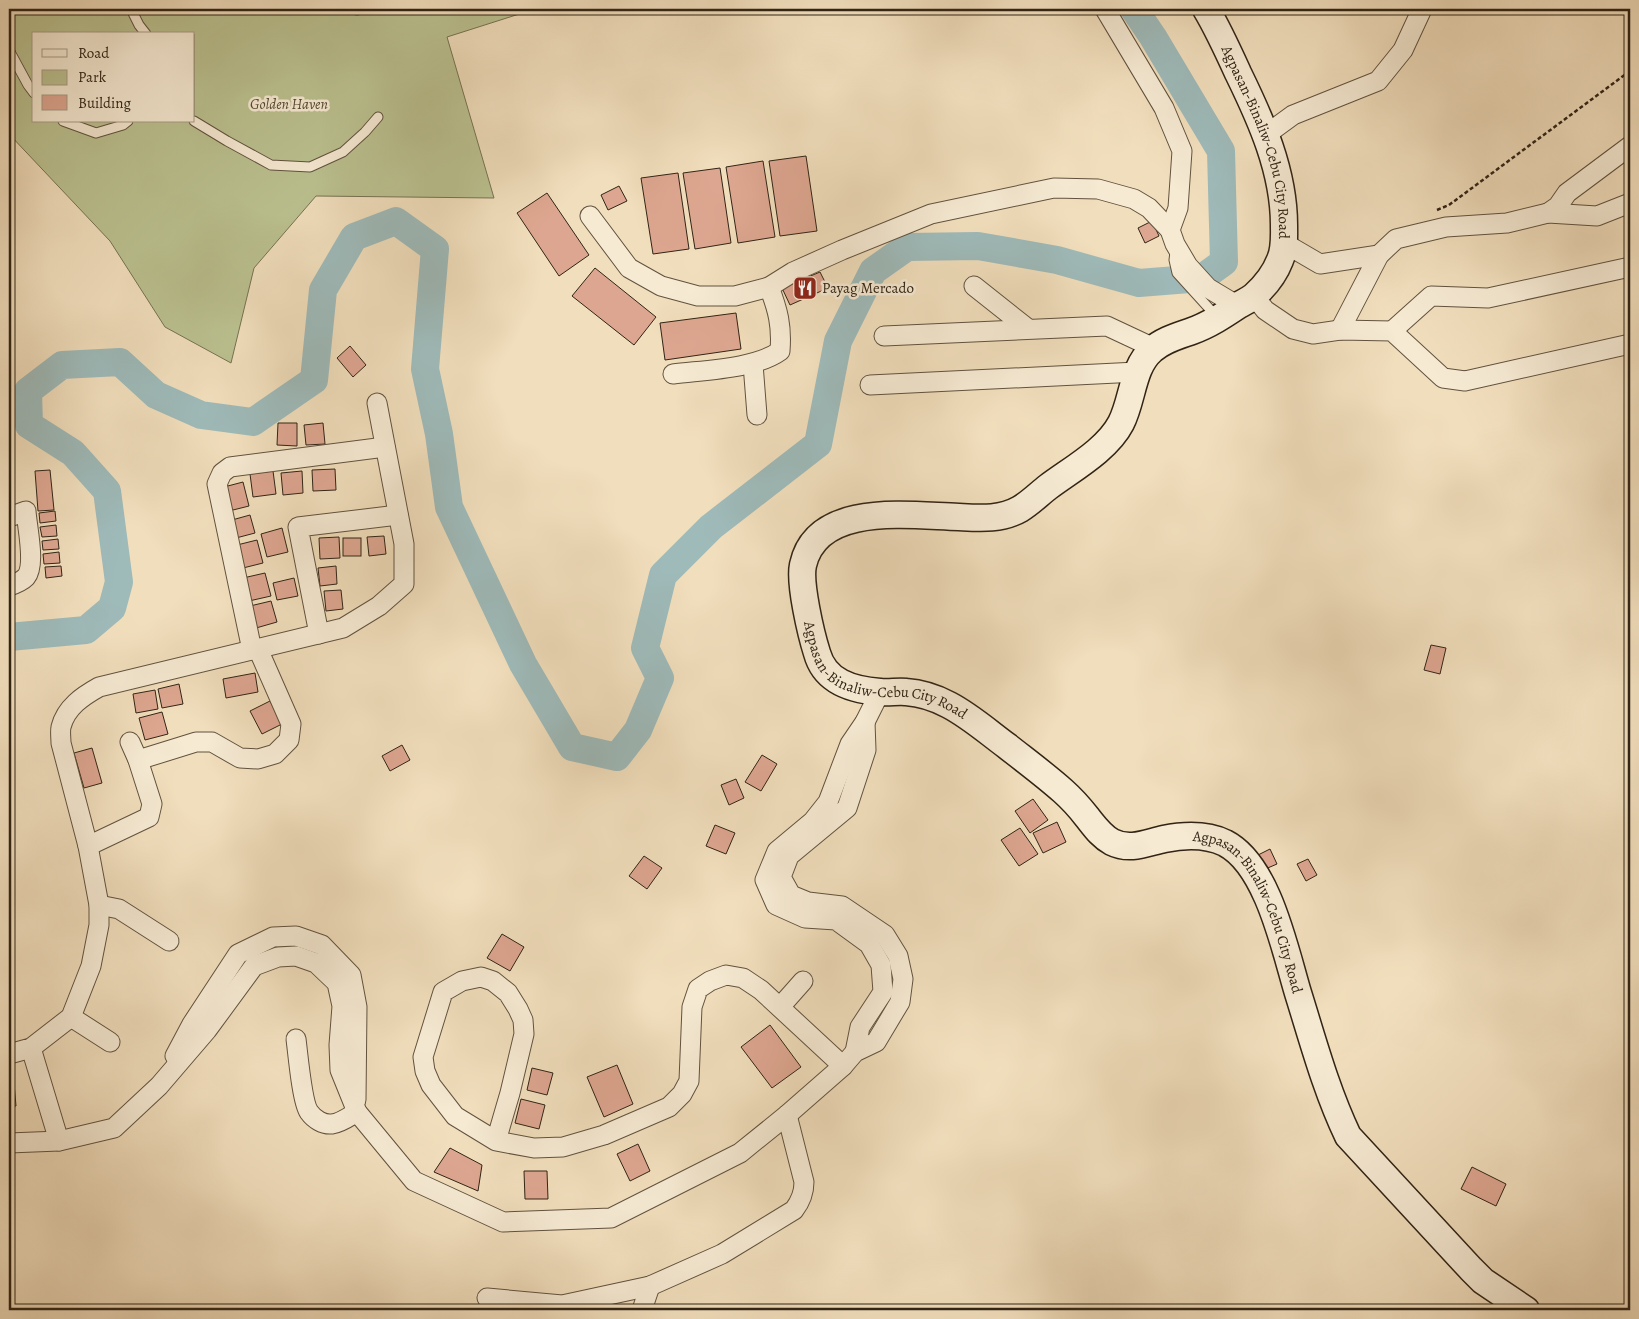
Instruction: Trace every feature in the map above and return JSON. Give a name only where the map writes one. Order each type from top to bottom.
[{"type":"main road","name":"Agpasan-Binaliw-Cebu City Road","points":[[1206,9],[1267,134],[1281,187],[1284,211],[1284,243],[1281,260],[1271,277],[1237,307],[1194,330],[1171,338],[1154,348],[1145,358],[1137,372],[1122,421],[1112,438],[1018,511],[1002,516],[985,518],[875,515],[842,522],[829,527],[816,538],[802,566],[802,580],[818,658],[822,667],[831,676],[839,683],[852,688],[880,692],[907,692],[928,696],[948,705],[972,720],[1037,769],[1064,792],[1084,813],[1099,833],[1114,843],[1128,847],[1164,839],[1191,836],[1214,839],[1230,846],[1254,872],[1278,923],[1336,1112],[1348,1136],[1483,1281],[1526,1310]]},
{"type":"street","points":[[1104,9],[1164,108],[1182,151],[1178,208],[1173,237]]},
{"type":"street","points":[[1267,134],[1293,115],[1378,81],[1403,50],[1422,9]]},
{"type":"street","points":[[1548,213],[1558,206],[1567,193],[1630,146]]},
{"type":"street","points":[[590,216],[630,268],[661,286],[698,296],[735,296],[770,287],[793,272],[931,214],[1054,188],[1098,189],[1134,199],[1149,208],[1173,237],[1182,269],[1202,291],[1237,307],[1264,310],[1293,329],[1314,334],[1340,330],[1392,331],[1443,378],[1465,381],[1630,344]]},
{"type":"street","points":[[1340,330],[1379,255],[1396,239],[1446,227],[1507,223],[1548,213],[1597,216],[1630,203]]},
{"type":"street","points":[[1284,243],[1320,264],[1379,255]]},
{"type":"street","points":[[1392,331],[1431,296],[1488,298],[1630,267]]},
{"type":"street","points":[[974,286],[1027,328]]},
{"type":"street","points":[[673,374],[753,364],[772,357],[780,350],[782,332],[770,287]]},
{"type":"street","points":[[884,336],[1027,328],[1107,326],[1154,348]]},
{"type":"street","points":[[753,364],[758,416]]},
{"type":"street","points":[[870,385],[1137,372]]},
{"type":"street","points":[[9,1054],[31,1048],[71,1017],[90,966],[99,925],[99,905],[88,846],[61,744],[62,727],[69,710],[81,698],[99,687],[343,628],[379,606],[404,584],[404,544],[377,403]]},
{"type":"street","points":[[138,760],[196,742],[212,742],[240,758],[258,759],[275,754],[289,740],[291,724],[255,649],[217,484],[222,473],[230,467],[385,447]]},
{"type":"street","points":[[9,517],[26,511],[31,565],[26,576],[17,584],[9,586]]},
{"type":"street","points":[[319,634],[298,527],[398,515]]},
{"type":"street","points":[[849,1059],[860,1027],[883,992],[881,965],[869,944],[836,920],[805,918],[776,905],[765,880],[777,851],[813,821],[828,802],[850,744],[865,722],[880,692]]},
{"type":"street","points":[[9,1143],[59,1141],[114,1128],[159,1086],[192,1024],[238,954],[273,937],[296,936],[322,945],[352,974],[357,1007],[356,1112],[414,1181],[504,1222],[611,1218],[740,1153],[786,1116],[849,1059],[876,1042],[900,1002],[903,980],[898,956],[885,935],[842,906],[808,902],[791,895],[781,877],[789,856],[847,808],[866,750],[865,722]]},
{"type":"street","points":[[88,846],[149,817],[152,804],[138,760],[130,742]]},
{"type":"street","points":[[828,802],[847,808]]},
{"type":"street","points":[[99,905],[119,909],[169,940]]},
{"type":"street","points":[[496,1141],[524,1034],[523,1020],[508,993],[493,981],[481,977],[462,981],[443,992],[423,1057],[425,1071],[431,1085],[456,1116],[496,1141],[534,1148],[563,1147],[604,1135],[669,1107],[682,1094],[689,1081],[692,1007],[698,989],[710,981],[726,975],[743,978],[761,990],[780,1007],[849,1059]]},
{"type":"street","points":[[780,1007],[803,982]]},
{"type":"street","points":[[71,1017],[110,1042]]},
{"type":"street","points":[[296,1039],[308,1111],[320,1122],[332,1124],[356,1112]]},
{"type":"street","points":[[31,1048],[59,1141]]},
{"type":"street","points":[[487,1298],[562,1305],[650,1286],[722,1254],[794,1210],[800,1202],[804,1192],[804,1182],[786,1116]]},
{"type":"street","points":[[642,1310],[650,1286]]},
{"type":"lane","points":[[131,9],[144,32]]},
{"type":"lane","points":[[9,50],[32,90]]},
{"type":"lane","points":[[195,122],[271,165],[310,167],[342,152],[365,132],[378,117]]},
{"type":"lane","points":[[66,122],[96,133],[123,125],[127,122]]},
{"type":"path","points":[[1432,213],[1449,205],[1630,71]]},
{"type":"green space","name":"Golden Haven","points":[[9,9],[535,9],[447,37],[494,198],[316,196],[254,268],[231,363],[165,327],[110,241],[9,134]]},
{"type":"building","points":[[806,156],[817,231],[780,236],[769,161]]},
{"type":"building","points":[[763,161],[775,237],[738,243],[726,167]]},
{"type":"building","points":[[720,168],[731,243],[695,249],[683,173]]},
{"type":"building","points":[[678,173],[689,249],[653,254],[641,178]]},
{"type":"building","points":[[619,186],[627,201],[608,210],[601,195]]},
{"type":"building","points":[[547,193],[589,255],[559,276],[517,213]]},
{"type":"building","points":[[1152,221],[1159,236],[1145,243],[1138,228]]},
{"type":"building","points":[[595,268],[656,317],[634,345],[572,296]]},
{"type":"building","name":"Payag Mercado","points":[[820,272],[828,288],[790,305],[782,288]]},
{"type":"building","points":[[736,313],[741,349],[665,360],[660,323]]},
{"type":"building","points":[[350,346],[366,365],[353,377],[337,358]]},
{"type":"building","points":[[278,423],[297,423],[297,446],[277,445]]},
{"type":"building","points":[[323,423],[325,444],[306,445],[304,425]]},
{"type":"building","points":[[335,469],[336,490],[313,491],[312,470]]},
{"type":"building","points":[[50,470],[54,510],[38,511],[35,471]]},
{"type":"building","points":[[273,471],[276,494],[253,497],[250,474]]},
{"type":"building","points":[[302,471],[303,493],[283,495],[281,473]]},
{"type":"building","points":[[243,482],[249,506],[229,511],[224,487]]},
{"type":"building","points":[[55,511],[56,521],[40,523],[39,513]]},
{"type":"building","points":[[250,515],[255,533],[236,538],[232,520]]},
{"type":"building","points":[[56,525],[57,536],[42,537],[40,527]]},
{"type":"building","points":[[282,528],[288,552],[267,557],[261,534]]},
{"type":"building","points":[[384,536],[386,554],[369,556],[367,537]]},
{"type":"building","points":[[339,537],[340,558],[320,559],[319,538]]},
{"type":"building","points":[[343,538],[361,538],[361,556],[343,556]]},
{"type":"building","points":[[58,539],[59,549],[43,550],[42,541]]},
{"type":"building","points":[[257,540],[263,563],[243,568],[237,545]]},
{"type":"building","points":[[59,552],[60,563],[44,564],[43,554]]},
{"type":"building","points":[[61,566],[62,576],[46,578],[45,567]]},
{"type":"building","points":[[336,566],[337,584],[320,586],[318,568]]},
{"type":"building","points":[[265,573],[271,596],[249,601],[243,578]]},
{"type":"building","points":[[294,578],[298,596],[277,600],[273,583]]},
{"type":"building","points":[[341,590],[343,609],[326,611],[324,591]]},
{"type":"building","points":[[271,601],[277,622],[256,628],[250,606]]},
{"type":"building","points":[[1431,645],[1446,648],[1440,674],[1424,670]]},
{"type":"building","points":[[255,673],[258,692],[226,698],[223,679]]},
{"type":"building","points":[[179,684],[183,704],[162,708],[158,689]]},
{"type":"building","points":[[155,690],[158,709],[136,713],[133,694]]},
{"type":"building","points":[[270,701],[282,724],[262,734],[250,711]]},
{"type":"building","points":[[162,712],[168,734],[145,740],[139,718]]},
{"type":"building","points":[[402,745],[410,760],[390,771],[382,756]]},
{"type":"building","points":[[92,748],[102,783],[84,788],[74,753]]},
{"type":"building","points":[[762,755],[777,764],[761,791],[745,782]]},
{"type":"building","points":[[736,779],[744,798],[729,805],[721,785]]},
{"type":"building","points":[[1033,799],[1048,820],[1030,833],[1015,811]]},
{"type":"building","points":[[1057,822],[1066,842],[1043,853],[1033,833]]},
{"type":"building","points":[[715,825],[735,833],[726,854],[706,846]]},
{"type":"building","points":[[1020,828],[1038,854],[1019,866],[1001,840]]},
{"type":"building","points":[[1270,849],[1277,864],[1263,870],[1256,856]]},
{"type":"building","points":[[644,856],[662,868],[647,889],[629,876]]},
{"type":"building","points":[[1308,859],[1317,875],[1306,881],[1297,864]]},
{"type":"building","points":[[502,934],[524,947],[510,971],[487,958]]},
{"type":"building","points":[[770,1025],[801,1067],[772,1088],[741,1047]]},
{"type":"building","points":[[617,1065],[633,1104],[604,1117],[587,1077]]},
{"type":"building","points":[[532,1068],[553,1073],[547,1095],[527,1090]]},
{"type":"building","points":[[9,1083],[14,1083],[16,1106],[9,1107]]},
{"type":"building","points":[[521,1099],[545,1105],[539,1129],[515,1123]]},
{"type":"building","points":[[638,1144],[650,1171],[630,1181],[617,1154]]},
{"type":"building","points":[[450,1148],[482,1165],[478,1191],[434,1172]]},
{"type":"building","points":[[1472,1167],[1506,1184],[1496,1206],[1461,1189]]},
{"type":"building","points":[[524,1171],[547,1171],[548,1199],[525,1199]]},
{"type":"waterway","points":[[9,637],[86,630],[112,608],[119,582],[107,491],[73,453],[29,425],[28,391],[62,365],[120,362],[156,395],[201,415],[253,422],[314,380],[323,290],[354,237],[396,221],[435,249],[425,369],[439,434],[449,507],[523,664],[572,747],[617,757],[638,730],[660,678],[645,648],[663,575],[711,527],[818,444],[838,341],[873,271],[907,247],[978,246],[1057,260],[1139,283],[1202,278],[1224,262],[1221,151],[1153,37],[1134,9]]},
{"type":"place","name":"Payag Mercado","points":[[805,288]]}]
